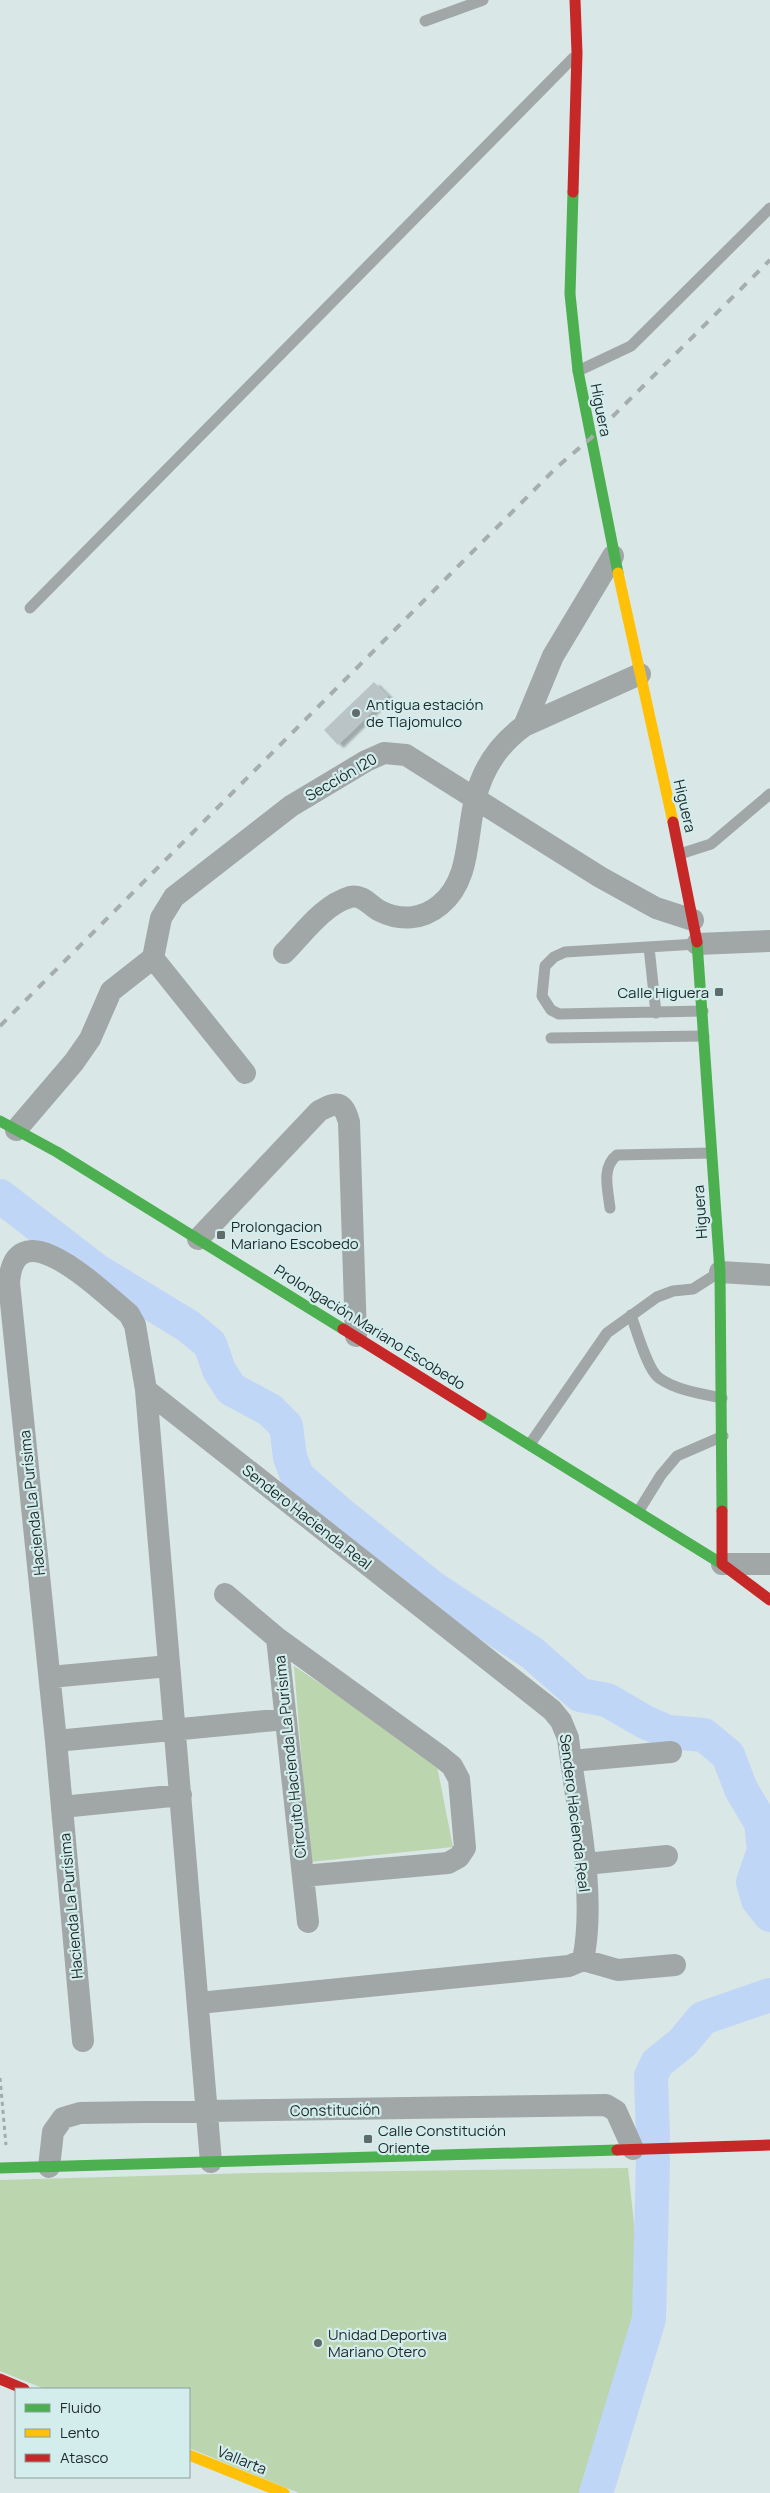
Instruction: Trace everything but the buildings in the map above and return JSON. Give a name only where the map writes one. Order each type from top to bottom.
[{"type":"main road","name":"Higuera","points":[[575,0],[577,53],[570,294],[578,371],[613,556],[680,854],[697,944],[720,1272],[723,1436],[722,1564]]},
{"type":"main road","name":"Prolongación Mariano Escobedo","points":[[8,1126],[57,1152],[722,1564]]},
{"type":"main road","points":[[722,1564],[770,1600]]},
{"type":"main road","points":[[4,2168],[770,2145]]},
{"type":"main road","points":[[0,2380],[21,2388]]},
{"type":"main road","name":"Vallarta","points":[[190,2455],[284,2493]]},
{"type":"street","points":[[524,726],[553,656],[613,556]]},
{"type":"street","points":[[284,953],[331,905],[352,896],[366,900],[378,910],[402,918],[422,916],[441,905],[462,877],[475,799],[488,763],[510,736],[524,726],[640,674]]},
{"type":"street","name":"Sección I20","points":[[153,958],[161,918],[174,897],[291,806],[366,761],[384,753],[406,755],[600,878],[656,908],[693,920]]},
{"type":"street","points":[[697,944],[770,941]]},
{"type":"street","points":[[8,1126],[74,1062],[90,1039],[111,991],[153,958],[245,1073]]},
{"type":"street","points":[[198,1239],[319,1111],[332,1104],[340,1105],[346,1109],[350,1122],[356,1336]]},
{"type":"street","name":"Hacienda La Purísima","points":[[83,2041],[50,1677],[9,1282],[10,1266],[18,1255],[29,1251],[42,1252],[66,1263],[129,1314],[135,1325],[146,1390]]},
{"type":"street","points":[[720,1272],[770,1274]]},
{"type":"street","points":[[146,1390],[211,2162]]},
{"type":"street","name":"Sendero Hacienda Real","points":[[146,1390],[552,1710],[561,1720],[568,1738],[585,1864],[587,1924],[583,1960]]},
{"type":"street","points":[[722,1564],[770,1564]]},
{"type":"street","name":"Circuito Hacienda La Purísima","points":[[225,1594],[278,1638],[441,1757],[452,1766],[459,1778],[465,1848],[458,1857],[448,1863],[303,1876]]},
{"type":"street","name":"Circuito Hacienda La Purísima","points":[[278,1638],[308,1922]]},
{"type":"street","points":[[50,1677],[169,1666]]},
{"type":"street","points":[[56,1741],[286,1719]]},
{"type":"street","points":[[571,1761],[671,1752]]},
{"type":"street","points":[[62,1806],[181,1795]]},
{"type":"street","points":[[585,1864],[667,1856]]},
{"type":"street","points":[[199,2003],[569,1966],[583,1960],[618,1970],[675,1965]]},
{"type":"street","name":"Constitución","points":[[49,2167],[53,2132],[63,2118],[80,2113],[606,2105],[616,2111],[633,2149]]},
{"type":"lane","points":[[425,21],[483,0]]},
{"type":"lane","points":[[30,608],[577,53]]},
{"type":"lane","points":[[578,371],[631,346],[770,208]]},
{"type":"lane","points":[[680,854],[710,844],[770,794]]},
{"type":"lane","points":[[697,944],[565,952],[554,957],[545,966],[542,996],[551,1010],[559,1014],[703,1011]]},
{"type":"lane","points":[[650,947],[656,1013]]},
{"type":"lane","points":[[551,1038],[704,1036]]},
{"type":"lane","points":[[610,1208],[607,1167],[611,1159],[617,1155],[711,1153]]},
{"type":"lane","points":[[530,1444],[607,1333],[657,1298],[673,1291],[693,1289],[720,1272]]},
{"type":"lane","points":[[631,1315],[650,1365],[658,1378],[689,1391],[722,1398]]},
{"type":"lane","points":[[638,1512],[660,1474],[677,1456],[723,1436]]},
{"type":"path","points":[[0,2078],[4,2168]]},
{"type":"green space","points":[[294,1666],[436,1761],[453,1847],[310,1862]]},
{"type":"green space","name":"Unidad Deportiva Mariano Otero","points":[[628,2168],[644,2316],[588,2493],[299,2493],[190,2448],[190,2388],[42,2388],[0,2371],[0,2180],[250,2173]]},
{"type":"waterway","points":[[0,1196],[96,1270],[188,1326],[210,1344],[219,1370],[231,1389],[270,1410],[286,1426],[290,1457],[297,1476],[433,1588],[532,1653],[580,1695],[607,1700],[645,1722],[668,1732],[704,1735],[728,1755],[741,1789],[761,1823],[764,1850],[753,1882],[758,1900],[770,1915]]},
{"type":"waterway","points":[[653,2138],[651,2076],[657,2063],[682,2043],[703,2018],[770,1995]]},
{"type":"waterway","points":[[596,2493],[649,2319],[653,2160]]},
{"type":"railway","points":[[0,1026],[556,468],[591,438],[770,260]]},
{"type":"traffic: fast","points":[[573,192],[570,294],[578,371],[618,573]]},
{"type":"traffic: fast","points":[[697,942],[720,1272],[722,1511]]},
{"type":"traffic: fast","points":[[0,1121],[57,1152],[343,1329]]},
{"type":"traffic: fast","points":[[481,1415],[722,1564]]},
{"type":"traffic: fast","points":[[0,2168],[617,2150]]},
{"type":"traffic: slow","points":[[618,573],[673,822]]},
{"type":"traffic: slow","points":[[190,2455],[284,2493]]},
{"type":"traffic: jam","points":[[573,192],[577,53],[575,0]]},
{"type":"traffic: jam","points":[[673,822],[697,942]]},
{"type":"traffic: jam","points":[[343,1329],[481,1415]]},
{"type":"traffic: jam","points":[[722,1511],[722,1564],[770,1600]]},
{"type":"traffic: jam","points":[[617,2150],[770,2145]]},
{"type":"traffic: jam","points":[[0,2379],[22,2388]]},
{"type":"place","name":"Antigua estación de Tlajomulco","points":[[356,713]]},
{"type":"place","name":"Calle Higuera","points":[[719,992]]},
{"type":"place","name":"Prolongacion Mariano Escobedo","points":[[221,1235]]},
{"type":"place","name":"Calle Constitución Oriente","points":[[368,2139]]},
{"type":"place","name":"Unidad Deportiva Mariano Otero","points":[[318,2343]]}]
